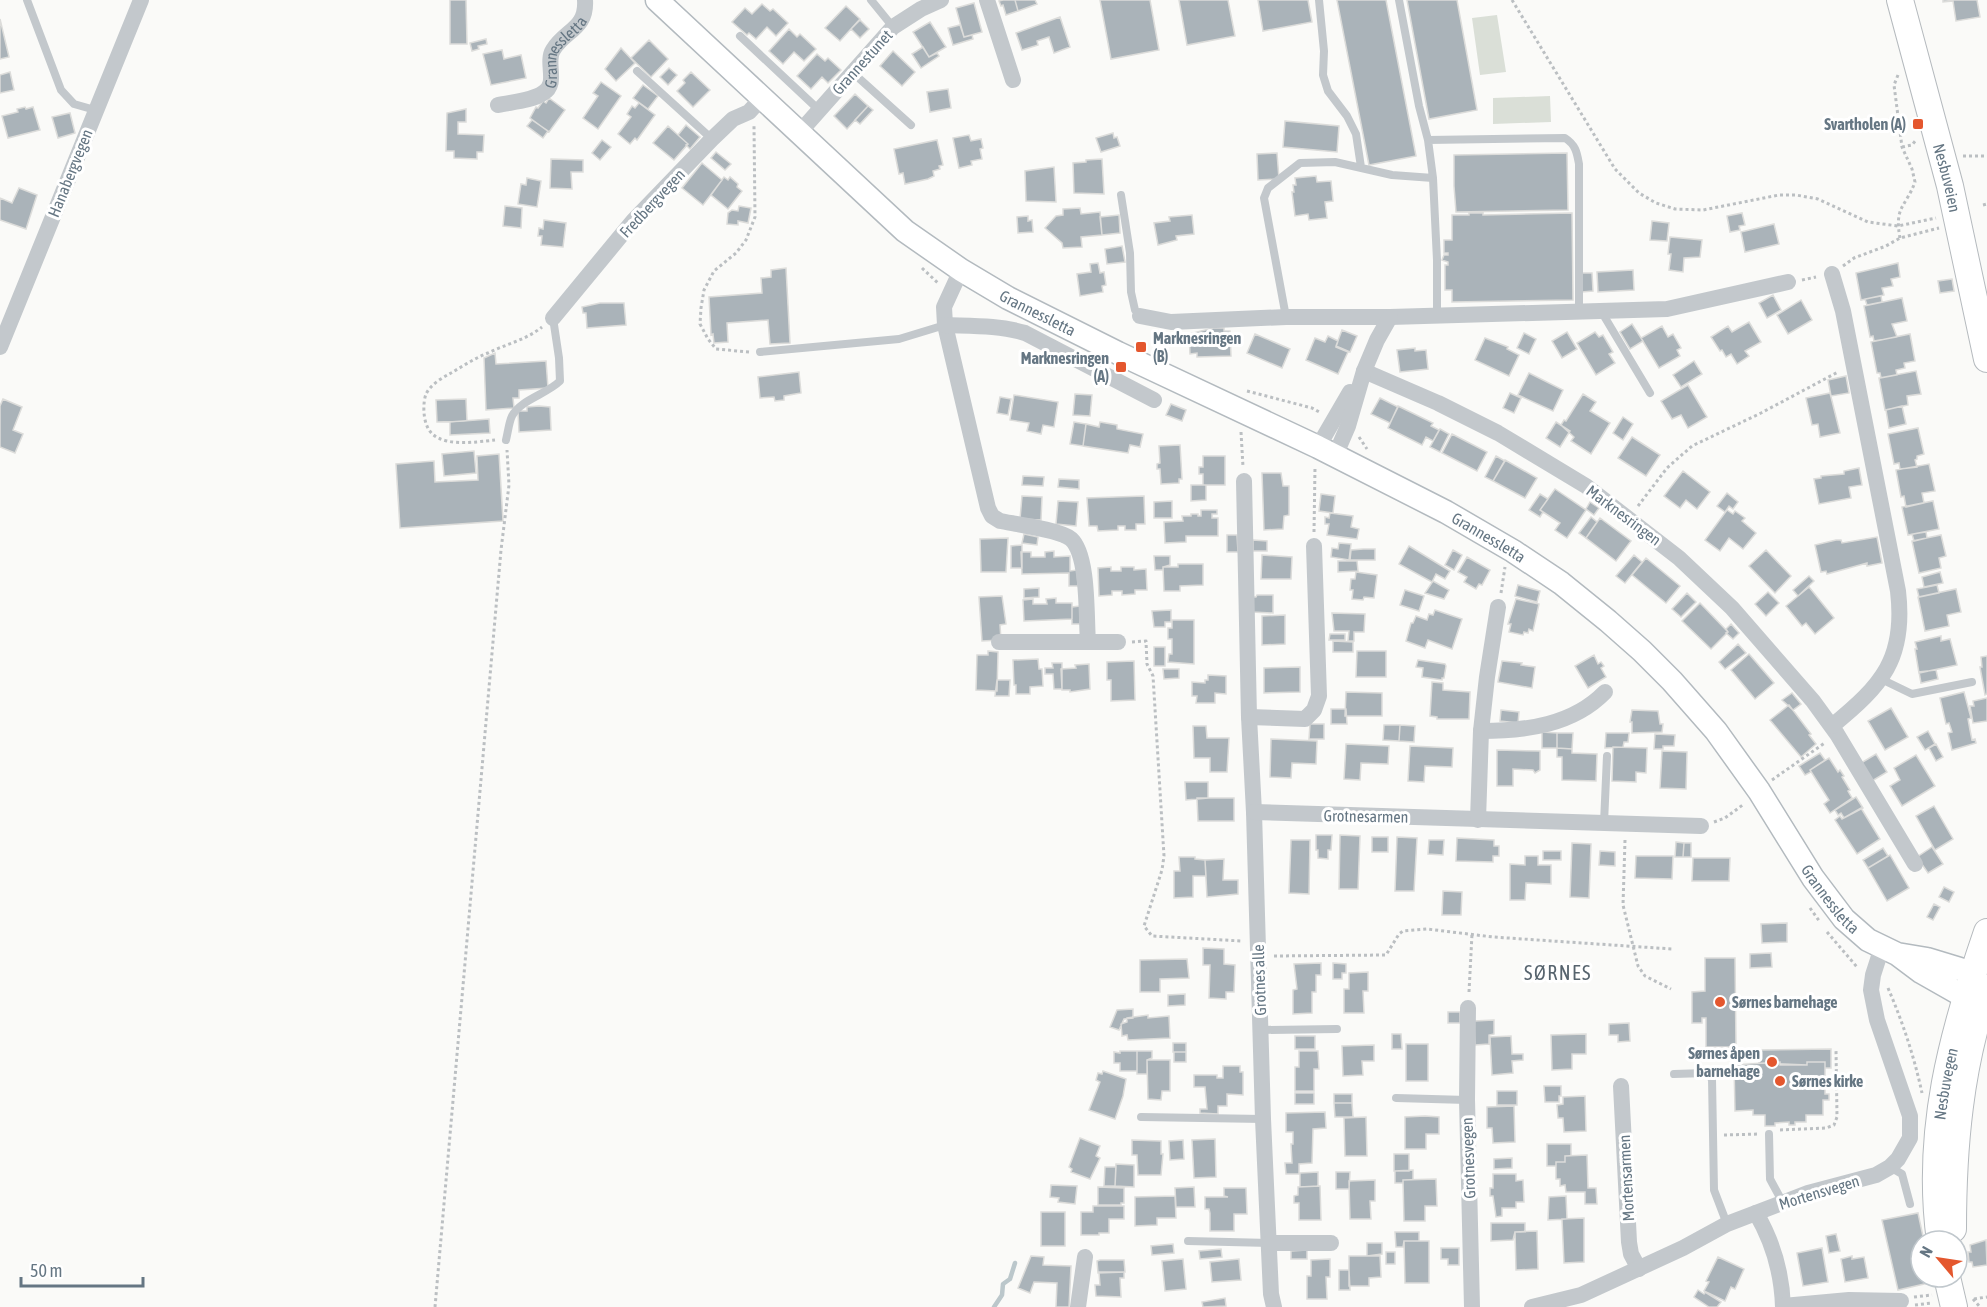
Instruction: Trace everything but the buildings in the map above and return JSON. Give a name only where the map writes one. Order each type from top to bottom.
[{"type":"main road","name":"Grannessletta","points":[[657,0],[755,105],[799,133],[905,231],[962,270],[1008,298],[1324,455],[1446,512],[1513,551],[1561,583],[1608,621],[1672,681],[1734,755],[1760,791],[1833,907],[1857,931],[1889,951],[1927,959],[1977,988]]},
{"type":"main road","name":"Nesbuveien","points":[[1900,0],[1950,186],[1987,359]]},
{"type":"main road","name":"Nesbuvegen","points":[[1953,1229],[1954,1170],[1959,1101],[1987,932]]},
{"type":"main road","name":"Nesbuvegen","points":[[1939,1229],[1935,1188],[1936,1139],[1948,1063],[1977,988]]},
{"type":"street","name":"Hanabergvegen","points":[[0,347],[141,0]]},
{"type":"street","name":"Grannessletta","points":[[498,105],[538,96],[548,89],[552,80],[550,61],[552,52],[577,27],[585,9],[585,0]]},
{"type":"street","name":"Grannestunet","points":[[799,133],[892,27],[941,0]]},
{"type":"street","points":[[987,0],[1013,80]]},
{"type":"street","name":"Fredbergvegen","points":[[553,318],[633,221],[733,119],[755,105]]},
{"type":"street","points":[[962,270],[944,307],[945,325],[988,508],[992,516],[1000,521],[1071,538],[1078,548],[1083,565],[1088,642]]},
{"type":"street","points":[[1832,274],[1843,311],[1854,365],[1901,615],[1899,636],[1893,658],[1881,679],[1834,730]]},
{"type":"street","points":[[1140,316],[1171,322],[1286,316],[1390,317],[1667,309],[1788,282]]},
{"type":"street","points":[[1324,455],[1348,426],[1364,371],[1390,317]]},
{"type":"street","name":"Grannessletta","points":[[945,325],[982,326],[1024,333],[1154,400]]},
{"type":"street","name":"Marknesringen","points":[[1364,371],[1438,403],[1498,433],[1586,486],[1679,558],[1732,608],[1799,684],[1834,730],[1915,864]]},
{"type":"street","name":"Grotnes alle","points":[[1244,481],[1249,717],[1263,1119],[1274,1307]]},
{"type":"street","points":[[1249,717],[1305,719],[1314,710],[1318,696],[1314,546]]},
{"type":"street","points":[[1478,820],[1481,731],[1498,607]]},
{"type":"street","points":[[999,642],[1118,642]]},
{"type":"street","points":[[1481,731],[1501,731],[1561,721],[1586,708],[1605,692]]},
{"type":"street","name":"Grotnesarmen","points":[[1254,812],[1701,826]]},
{"type":"street","points":[[1889,951],[1873,975],[1870,990],[1877,1020],[1910,1116],[1910,1138],[1898,1159],[1890,1167]]},
{"type":"street","name":"Grotnesvegen","points":[[1468,1008],[1467,1100],[1472,1307]]},
{"type":"street","name":"Mortensarmen","points":[[1621,1086],[1629,1242],[1631,1254],[1639,1269]]},
{"type":"street","name":"Mortensvegen","points":[[1532,1307],[1581,1295],[1683,1248],[1727,1224],[1809,1192],[1876,1175],[1890,1167]]},
{"type":"street","points":[[1756,1213],[1766,1230],[1776,1258],[1783,1306],[1849,1300],[1908,1303]]},
{"type":"street","points":[[1270,1243],[1330,1244]]},
{"type":"street","points":[[1078,1307],[1085,1257]]},
{"type":"lane","points":[[27,0],[62,90],[74,104],[95,110]]},
{"type":"lane","points":[[871,0],[892,27]]},
{"type":"lane","points":[[1319,0],[1323,75],[1328,91],[1347,116],[1356,134],[1361,167]]},
{"type":"lane","points":[[1399,0],[1419,106],[1428,140],[1433,178],[1437,315]]},
{"type":"lane","name":"Grannestunet","points":[[740,36],[819,110]]},
{"type":"lane","points":[[637,71],[712,139]]},
{"type":"lane","points":[[852,72],[910,125]]},
{"type":"lane","points":[[1428,140],[1565,138],[1571,142],[1577,151],[1579,164],[1579,312]]},
{"type":"lane","points":[[1286,316],[1264,198],[1268,188],[1300,163],[1335,162],[1392,175],[1433,178]]},
{"type":"lane","points":[[1121,195],[1130,253],[1131,292],[1135,310],[1140,316]]},
{"type":"lane","points":[[1602,311],[1650,393]]},
{"type":"lane","points":[[506,440],[512,416],[519,406],[550,390],[560,381],[553,318]]},
{"type":"lane","points":[[759,352],[899,339],[945,325]]},
{"type":"lane","points":[[1881,679],[1912,694],[1972,682]]},
{"type":"lane","points":[[1604,823],[1607,756]]},
{"type":"lane","points":[[1260,1030],[1337,1029]]},
{"type":"lane","points":[[1674,1074],[1706,1073],[1712,1079],[1714,1190],[1727,1224]]},
{"type":"lane","points":[[1396,1098],[1467,1100]]},
{"type":"lane","points":[[1141,1117],[1263,1119]]},
{"type":"lane","points":[[1769,1134],[1770,1179],[1783,1203]]},
{"type":"lane","points":[[1890,1167],[1902,1174],[1910,1204]]},
{"type":"lane","points":[[1188,1241],[1270,1243]]},
{"type":"path","points":[[1512,0],[1615,169],[1639,193],[1656,203],[1675,209],[1703,210],[1779,195],[1796,195],[1818,199],[1868,222],[1898,226],[1945,215]]},
{"type":"path","points":[[1900,238],[1898,226],[1901,206],[1915,182],[1915,176],[1902,147],[1894,85],[1912,43]]},
{"type":"path","points":[[755,105],[755,217],[746,240],[736,253],[714,271],[704,290],[700,324],[716,349],[732,352],[759,352]]},
{"type":"path","points":[[1902,147],[1912,145],[1917,136]]},
{"type":"path","points":[[1963,156],[1987,156]]},
{"type":"path","points":[[1788,282],[1832,274],[1854,258],[1900,238],[1945,226]]},
{"type":"path","points":[[435,1307],[501,550],[509,485],[506,440],[461,442],[440,440],[427,428],[424,413],[426,394],[435,382],[485,354],[531,336],[553,318]]},
{"type":"path","points":[[1629,518],[1667,468],[1692,446],[1854,365]]},
{"type":"path","points":[[1241,423],[1244,481]]},
{"type":"path","points":[[1314,546],[1314,470],[1324,455]]},
{"type":"path","points":[[1498,607],[1505,568],[1513,551]]},
{"type":"path","points":[[1118,642],[1146,641],[1147,664],[1153,676],[1164,856],[1144,926],[1152,936],[1258,948],[1386,956],[1395,939],[1403,931],[1426,929],[1672,949]]},
{"type":"path","points":[[1772,780],[1834,730]]},
{"type":"path","points":[[1701,826],[1725,818],[1745,803]]},
{"type":"path","points":[[1626,824],[1623,906],[1635,946],[1638,966],[1645,976],[1671,988]]},
{"type":"path","points":[[1468,1008],[1472,934]]},
{"type":"path","points":[[1713,1135],[1769,1134],[1780,1130],[1826,1128],[1834,1125],[1837,1117],[1836,1050]]},
{"type":"path","points":[[1908,1303],[1950,1298]]},
{"type":"path","points":[[1908,1303],[1950,1298],[1987,1298]]},
{"type":"shaded area","points":[[1497,15],[1506,72],[1480,75],[1472,18]]},
{"type":"shaded area","points":[[1550,96],[1551,122],[1493,124],[1493,98]]},
{"type":"waterway","points":[[994,1307],[1002,1295],[1003,1284],[1010,1279],[1015,1263]]},
{"type":"place","name":"Svartholen (A)","points":[[1918,124]]},
{"type":"place","name":"Marknesringen (B)","points":[[1141,347]]},
{"type":"place","name":"Marknesringen (A)","points":[[1121,367]]},
{"type":"place","name":"Sørnes barnehage","points":[[1720,1002]]},
{"type":"place","name":"Sørnes åpen barnehage","points":[[1772,1062]]},
{"type":"place","name":"Sørnes kirke","points":[[1780,1081]]},
{"type":"district","name":"SØRNES","points":[[1558,972]]}]
